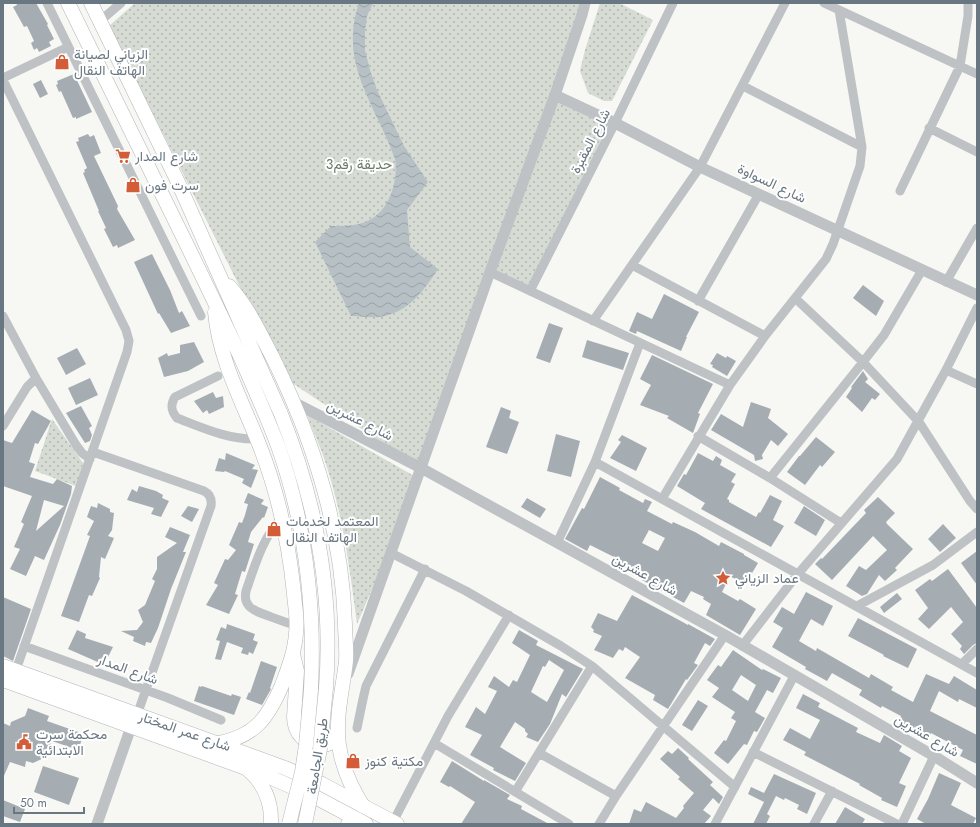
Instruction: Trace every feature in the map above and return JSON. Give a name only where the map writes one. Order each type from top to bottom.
[{"type":"main road","points":[[68,3],[214,302],[266,414],[284,466],[297,513],[309,583],[313,655],[308,731],[302,772],[289,824]]},
{"type":"main road","name":"طريق الجامعة","points":[[91,3],[177,180],[281,414],[307,489],[321,561],[326,603],[328,646],[326,688],[320,749],[306,824]]},
{"type":"main road","points":[[220,277],[239,297],[259,331],[293,402],[328,502],[337,549],[345,617],[346,659],[338,724],[338,739],[340,755],[347,776],[363,806]]},
{"type":"main road","points":[[214,302],[216,325],[223,354],[257,439],[277,497],[289,557],[297,626],[292,653],[278,694],[266,716],[262,722],[250,732],[243,736],[219,743]]},
{"type":"main road","points":[[292,653],[297,671],[294,722],[297,732],[304,739],[313,744],[324,745],[338,739]]},
{"type":"main road","name":"شارع عمر المختار","points":[[9,668],[301,790],[358,823]]},
{"type":"main road","name":"شارع عمر المختار","points":[[4,681],[134,721],[219,743],[307,777],[395,823]]},
{"type":"main road","points":[[242,766],[252,772],[266,790],[272,813],[271,824]]},
{"type":"main road","points":[[281,824],[297,819],[303,820],[310,824]]},
{"type":"street","points":[[47,3],[201,316]]},
{"type":"street","points":[[100,21],[121,3]]},
{"type":"street","points":[[343,681],[349,672],[490,272],[555,95],[585,3]]},
{"type":"street","name":"شارع المقبرة","points":[[530,291],[615,123],[673,3]]},
{"type":"street","points":[[593,321],[700,167],[785,3]]},
{"type":"street","points":[[824,3],[977,74]]},
{"type":"street","points":[[900,191],[960,66],[968,16],[968,3]]},
{"type":"street","points":[[662,499],[698,436],[730,385],[826,259],[838,230],[860,166],[862,147],[839,10]]},
{"type":"street","points":[[9,668],[24,646],[127,352],[129,341],[128,335],[3,79],[68,47]]},
{"type":"street","points":[[743,86],[862,147]]},
{"type":"street","name":"شارع السواوة","points":[[555,95],[615,123],[700,167],[838,230],[946,282],[977,295]]},
{"type":"street","points":[[929,128],[977,152]]},
{"type":"street","points":[[698,301],[759,194]]},
{"type":"street","points":[[946,282],[977,228]]},
{"type":"street","points":[[632,265],[766,336]]},
{"type":"street","points":[[770,478],[863,362],[894,318],[922,270]]},
{"type":"street","points":[[490,272],[730,385]]},
{"type":"street","points":[[795,298],[863,362],[919,422],[970,501],[977,509]]},
{"type":"street","points":[[742,646],[797,574],[897,460],[919,422],[977,308]]},
{"type":"street","points":[[3,316],[36,378],[79,449],[91,455],[204,492],[209,495],[211,500],[146,690],[97,824]]},
{"type":"street","points":[[557,543],[595,462],[640,343]]},
{"type":"street","points":[[946,370],[977,384]]},
{"type":"street","points":[[218,376],[175,397],[171,408],[173,413],[177,418],[226,436],[241,439],[257,439]]},
{"type":"street","points":[[3,426],[27,386],[36,378]]},
{"type":"street","name":"شارع عشرين","points":[[293,402],[421,468],[725,635],[934,756],[977,783]]},
{"type":"street","points":[[698,436],[770,478],[841,523]]},
{"type":"street","points":[[595,462],[977,673]]},
{"type":"street","points":[[282,517],[275,524],[266,539],[246,591],[245,598],[248,606],[255,611],[297,626]]},
{"type":"street","points":[[857,606],[933,565],[977,532]]},
{"type":"street","points":[[391,553],[425,569],[509,615],[592,666],[735,787]]},
{"type":"street","points":[[357,728],[366,686],[425,569]]},
{"type":"street","points":[[395,823],[434,743],[509,615]]},
{"type":"street","points":[[599,824],[616,796],[725,635]]},
{"type":"street","name":"شارع المدار","points":[[24,646],[146,690],[221,720]]},
{"type":"street","points":[[962,664],[977,649]]},
{"type":"street","points":[[515,792],[592,666]]},
{"type":"street","points":[[715,824],[794,676]]},
{"type":"street","points":[[434,743],[569,824]]},
{"type":"street","points":[[754,752],[897,824]]},
{"type":"street","points":[[539,753],[616,796]]},
{"type":"street","points":[[902,824],[934,756]]},
{"type":"street","points":[[814,824],[832,791]]},
{"type":"green space","name":"حديقة رقم3","points":[[135,3],[585,3],[555,95],[615,123],[530,291],[490,273],[421,468],[286,379],[109,26]]},
{"type":"green space","points":[[600,3],[619,3],[653,20],[612,101],[604,101],[588,93],[580,71]]},
{"type":"green space","points":[[307,415],[416,477],[376,580],[357,624],[349,563],[337,503],[324,458]]},
{"type":"green space","points":[[52,419],[83,463],[82,472],[76,486],[35,471]]},
{"type":"water","points":[[359,3],[373,3],[367,16],[365,50],[377,90],[404,146],[428,182],[407,210],[410,247],[438,269],[421,293],[414,300],[398,311],[379,317],[351,316],[315,242],[331,226],[349,226],[359,224],[369,221],[377,215],[389,199],[395,179],[395,159],[362,84],[356,65],[353,46],[354,25]]},
{"type":"building","points":[[16,3],[36,3],[48,24],[47,25],[54,39],[49,42],[51,46],[39,52],[37,48],[34,50],[31,43],[34,41],[27,26],[24,27],[13,7],[17,5]]},
{"type":"building","points":[[74,74],[92,112],[76,119],[76,117],[73,118],[61,91],[59,92],[56,85],[58,84],[57,81]]},
{"type":"building","points":[[41,80],[48,94],[40,98],[33,84]]},
{"type":"building","points":[[88,134],[90,137],[94,135],[101,153],[94,156],[118,206],[117,209],[135,240],[118,248],[117,245],[113,247],[104,229],[106,228],[83,173],[87,168],[76,142],[79,141],[78,138]]},
{"type":"building","points":[[152,254],[170,290],[179,313],[182,311],[190,326],[171,333],[159,313],[158,314],[134,262]]},
{"type":"building","points":[[863,285],[884,301],[876,316],[853,298]]},
{"type":"building","points":[[664,294],[699,312],[686,337],[681,351],[637,331],[636,334],[629,331],[637,312],[652,319]]},
{"type":"building","points":[[549,323],[563,328],[550,363],[536,358]]},
{"type":"building","points":[[587,340],[629,353],[623,370],[582,357]]},
{"type":"building","points":[[194,342],[204,362],[188,371],[164,377],[158,358],[167,353],[168,356],[180,353],[180,345]]},
{"type":"building","points":[[77,348],[86,364],[66,375],[57,358]]},
{"type":"building","points":[[717,353],[736,361],[727,376],[712,367],[713,365],[710,364]]},
{"type":"building","points":[[652,355],[713,384],[698,413],[700,414],[693,433],[667,418],[669,416],[640,405],[651,385],[640,379]]},
{"type":"building","points":[[863,371],[868,379],[865,382],[880,394],[875,400],[872,398],[862,412],[846,397],[852,388],[851,387]]},
{"type":"building","points":[[90,378],[98,395],[76,405],[68,388]]},
{"type":"building","points":[[213,392],[216,398],[223,396],[224,407],[209,414],[207,410],[203,413],[194,401]]},
{"type":"building","points":[[751,402],[771,409],[768,418],[788,434],[778,446],[771,440],[762,455],[763,459],[755,461],[754,455],[711,430],[721,414],[743,427]]},
{"type":"building","points":[[81,406],[92,426],[89,428],[92,435],[90,441],[85,443],[66,413]]},
{"type":"building","points":[[501,407],[511,411],[509,418],[519,422],[507,454],[486,447]]},
{"type":"building","points":[[32,410],[51,421],[38,444],[35,443],[29,462],[35,464],[30,477],[53,484],[57,479],[72,486],[71,494],[60,525],[44,560],[35,556],[26,576],[10,569],[20,549],[14,547],[24,524],[21,522],[32,496],[3,486],[3,440],[12,443]],"holes":[[[44,500],[64,506],[36,531]]]},
{"type":"building","points":[[556,434],[580,441],[571,477],[547,471]]},
{"type":"building","points":[[622,435],[647,448],[636,471],[610,458],[621,442],[618,440]]},
{"type":"building","points":[[816,437],[835,452],[822,467],[820,465],[805,485],[787,472]]},
{"type":"building","points":[[226,453],[255,465],[252,469],[258,470],[251,488],[242,483],[244,479],[225,471],[215,471],[219,458],[225,460]]},
{"type":"building","points":[[698,453],[713,461],[716,456],[722,460],[720,465],[736,474],[731,482],[735,484],[727,499],[729,502],[756,517],[759,512],[760,513],[770,495],[782,501],[773,520],[784,526],[771,547],[701,509],[705,503],[677,486],[684,474],[686,475]]},
{"type":"building","points":[[600,477],[620,488],[619,490],[643,503],[645,499],[652,502],[647,511],[672,524],[673,522],[695,532],[719,546],[721,542],[758,563],[745,585],[730,576],[722,592],[738,601],[740,599],[756,609],[740,635],[706,615],[711,604],[703,599],[704,597],[691,591],[684,603],[642,580],[643,577],[612,562],[614,557],[590,545],[587,551],[565,539],[582,508],[584,509]],"holes":[[[649,530],[665,538],[658,551],[642,543]]]},
{"type":"building","points":[[139,486],[156,491],[163,495],[162,498],[169,501],[161,517],[151,514],[154,508],[127,500],[132,489],[137,492]]},
{"type":"building","points":[[248,493],[264,500],[261,504],[268,507],[264,518],[263,517],[251,532],[248,542],[254,544],[245,572],[242,571],[235,594],[238,595],[229,614],[206,605],[218,585],[214,583],[225,559],[228,560],[236,550],[229,545],[239,522],[242,523],[245,515],[248,504],[244,503]]},
{"type":"building","points":[[878,497],[895,513],[886,522],[887,524],[913,549],[895,568],[897,570],[885,581],[879,575],[867,594],[862,596],[846,586],[859,566],[866,570],[887,550],[873,536],[832,580],[815,564],[821,558],[822,559],[866,513],[864,510]]},
{"type":"building","points":[[527,498],[546,509],[540,518],[521,507]]},
{"type":"building","points":[[98,503],[110,509],[110,512],[114,513],[112,530],[108,536],[114,538],[105,559],[101,557],[100,578],[92,596],[89,595],[79,622],[61,616],[90,536],[87,535],[94,521],[87,517],[91,506],[97,508]]},
{"type":"building","points":[[188,506],[199,509],[192,522],[181,516]]},
{"type":"building","points":[[804,506],[825,520],[816,536],[794,523]]},
{"type":"building","points":[[943,524],[956,538],[940,552],[928,539]]},
{"type":"building","points":[[170,527],[190,535],[183,552],[186,552],[171,589],[158,628],[151,643],[146,642],[145,646],[133,641],[134,637],[121,631],[137,630],[143,622],[138,610],[145,605],[155,581],[152,579],[157,569],[157,557],[177,543],[165,537]]},
{"type":"building","points":[[977,551],[977,585],[961,563]]},
{"type":"building","points":[[948,569],[977,608],[977,643],[964,654],[960,649],[962,646],[951,634],[963,622],[951,607],[929,629],[918,619],[928,608],[915,590],[930,579],[932,581]]},
{"type":"building","points":[[806,592],[833,606],[823,626],[811,619],[799,641],[816,651],[817,648],[869,678],[871,674],[893,687],[891,690],[913,702],[926,674],[949,684],[954,676],[977,690],[977,708],[959,699],[958,702],[939,691],[930,711],[977,735],[977,764],[960,756],[963,750],[931,733],[929,738],[898,722],[901,716],[882,706],[881,708],[859,695],[862,690],[832,673],[827,681],[805,669],[806,667],[772,647],[783,628],[773,622],[782,607],[794,614]]},
{"type":"building","points":[[897,593],[902,599],[884,613],[880,607]]},
{"type":"building","points":[[632,595],[715,639],[710,646],[705,643],[694,663],[698,665],[687,680],[686,679],[668,709],[653,700],[655,695],[625,678],[640,657],[625,647],[623,651],[619,649],[613,658],[594,650],[602,636],[593,632],[594,630],[591,627],[598,613],[617,621]]},
{"type":"building","points":[[3,597],[31,609],[13,661],[3,656]]},
{"type":"building","points":[[858,618],[917,649],[908,668],[848,636]]},
{"type":"building","points":[[227,624],[255,634],[253,640],[258,642],[253,654],[249,652],[248,655],[241,653],[243,648],[227,642],[221,660],[215,659],[220,641],[216,640],[221,627],[226,629]]},
{"type":"building","points":[[77,630],[86,634],[85,638],[113,647],[107,659],[102,657],[100,663],[68,649]]},
{"type":"building","points":[[519,630],[538,641],[536,645],[583,669],[566,697],[562,694],[550,724],[538,742],[526,737],[528,734],[525,729],[515,722],[500,747],[526,763],[515,781],[493,770],[494,768],[470,755],[482,735],[465,727],[476,707],[485,714],[497,691],[488,687],[494,676],[509,687],[513,680],[517,682],[530,655],[512,643]],"holes":[[[549,660],[564,670],[547,702],[531,692],[543,666],[545,667]]]},
{"type":"building","points":[[733,650],[762,670],[763,669],[781,678],[773,693],[767,690],[755,712],[765,718],[757,732],[754,731],[747,745],[744,744],[728,764],[714,753],[724,740],[726,741],[736,721],[731,718],[735,712],[712,697],[719,688],[707,680],[718,665],[721,667]],"holes":[[[741,675],[756,685],[748,701],[732,690]]]},
{"type":"building","points":[[261,661],[277,667],[270,688],[271,689],[262,705],[246,699],[249,692],[250,693]]},
{"type":"building","points":[[199,686],[231,696],[232,694],[241,697],[234,715],[194,701]]},
{"type":"building","points":[[803,694],[820,703],[818,707],[858,728],[856,732],[880,743],[884,735],[902,746],[899,751],[911,758],[899,783],[906,786],[897,807],[881,800],[882,798],[859,785],[860,784],[804,755],[806,752],[783,740],[790,728],[810,739],[820,720],[796,708]]},
{"type":"building","points":[[698,700],[708,706],[692,731],[682,725]]},
{"type":"building","points":[[28,708],[49,716],[47,721],[84,734],[78,750],[52,741],[46,757],[33,763],[26,761],[25,767],[10,762],[3,778],[3,723],[10,726],[11,722],[25,716]]},
{"type":"building","points":[[678,748],[713,782],[710,785],[723,797],[719,804],[713,798],[703,810],[711,816],[704,824],[629,824],[634,809],[641,812],[646,802],[676,818],[684,808],[683,806],[694,793],[678,779],[680,777],[660,759],[668,751],[672,754]]},
{"type":"building","points":[[452,761],[510,795],[507,799],[522,806],[521,809],[549,824],[461,824],[475,802],[450,786],[449,787],[440,782]]},
{"type":"building","points":[[43,766],[79,778],[69,805],[34,792]]},
{"type":"building","points":[[939,773],[961,783],[951,805],[976,818],[973,824],[926,824],[917,819],[928,799]]},
{"type":"building","points":[[774,774],[816,793],[807,814],[797,809],[799,805],[785,798],[784,800],[776,796],[767,814],[770,816],[766,824],[753,824],[764,802],[748,794],[751,787],[764,793]]},
{"type":"building","points":[[3,800],[25,809],[20,822],[3,816]]},
{"type":"building","points":[[845,807],[865,819],[862,824],[835,824]]},
{"type":"place","name":"الزياني لصيانة الهاتف النقال","points":[[62,62]]},
{"type":"place","name":"شارع المدار","points":[[123,156]]},
{"type":"place","name":"سرت فون","points":[[133,185]]},
{"type":"place","name":"المعتمد لخدمات الهاتف النقال","points":[[274,529]]},
{"type":"place","name":"عماد الزياني","points":[[723,578]]},
{"type":"place","name":"محكمة سرت الابتدائية","points":[[24,742]]},
{"type":"place","name":"مكتية كنوز","points":[[353,761]]}]
